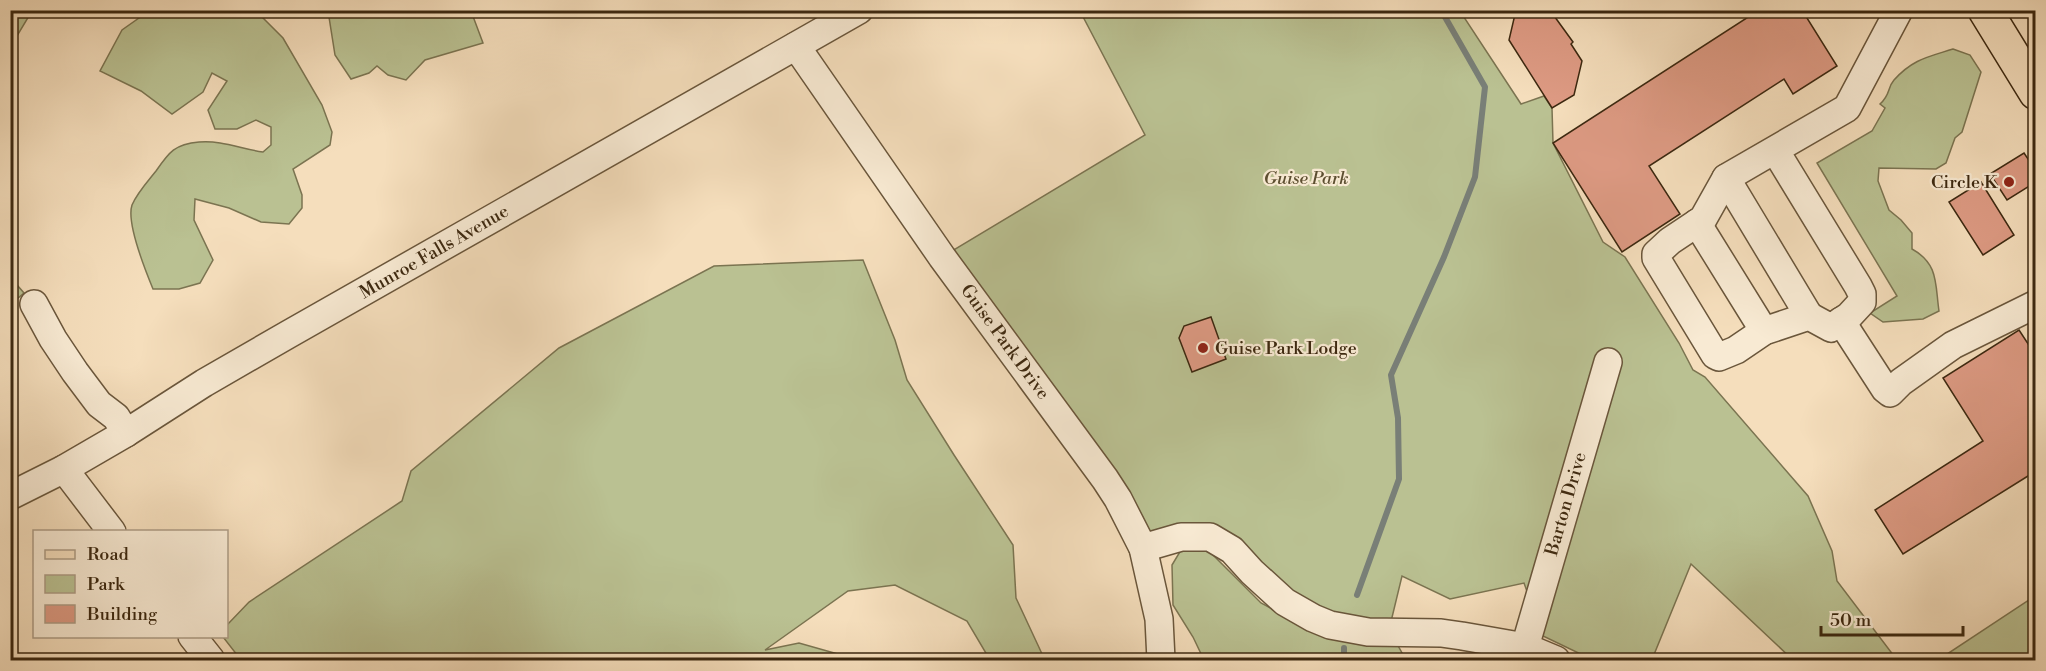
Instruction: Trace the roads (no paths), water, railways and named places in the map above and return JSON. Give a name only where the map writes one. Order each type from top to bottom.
[{"type":"main road","points":[[1985,10],[2036,93]]},
{"type":"street","name":"Munroe Falls Avenue","points":[[10,496],[64,469],[204,383],[859,10]]},
{"type":"street","points":[[1809,316],[1764,331],[1723,357],[1719,357],[1656,258],[1656,254],[1670,240],[1703,219],[1726,178],[1847,108],[1899,10]]},
{"type":"street","name":"Guise Park Drive","points":[[796,46],[942,257],[1118,499],[1143,548],[1159,619],[1161,660]]},
{"type":"street","points":[[1726,178],[1809,316],[1831,328],[1849,316],[1862,302],[1862,294],[1775,150]]},
{"type":"street","points":[[1697,223],[1764,331]]},
{"type":"street","points":[[34,304],[53,339],[75,372],[99,404],[116,417],[126,433]]},
{"type":"street","points":[[1841,321],[1885,389],[1890,393],[1901,382],[1953,345],[2035,306]]},
{"type":"street","name":"Barton Drive","points":[[1525,647],[1608,362]]},
{"type":"street","points":[[64,469],[111,530]]},
{"type":"street","points":[[1143,548],[1181,537],[1210,537],[1232,550],[1285,602],[1312,618],[1368,633],[1462,636],[1525,647],[1556,660]]},
{"type":"street","points":[[194,638],[211,660]]},
{"type":"waterway","points":[[1357,595],[1399,479],[1398,418],[1391,375],[1444,257],[1475,177],[1485,87],[1441,10]]},
{"type":"waterway","points":[[1344,648],[1344,660]]},
{"type":"place","name":"Circle K","points":[[2009,182]]},
{"type":"place","name":"Guise Park Lodge","points":[[1203,348]]},
{"type":"park label","name":"Guise Park","points":[[1306,178]]}]
